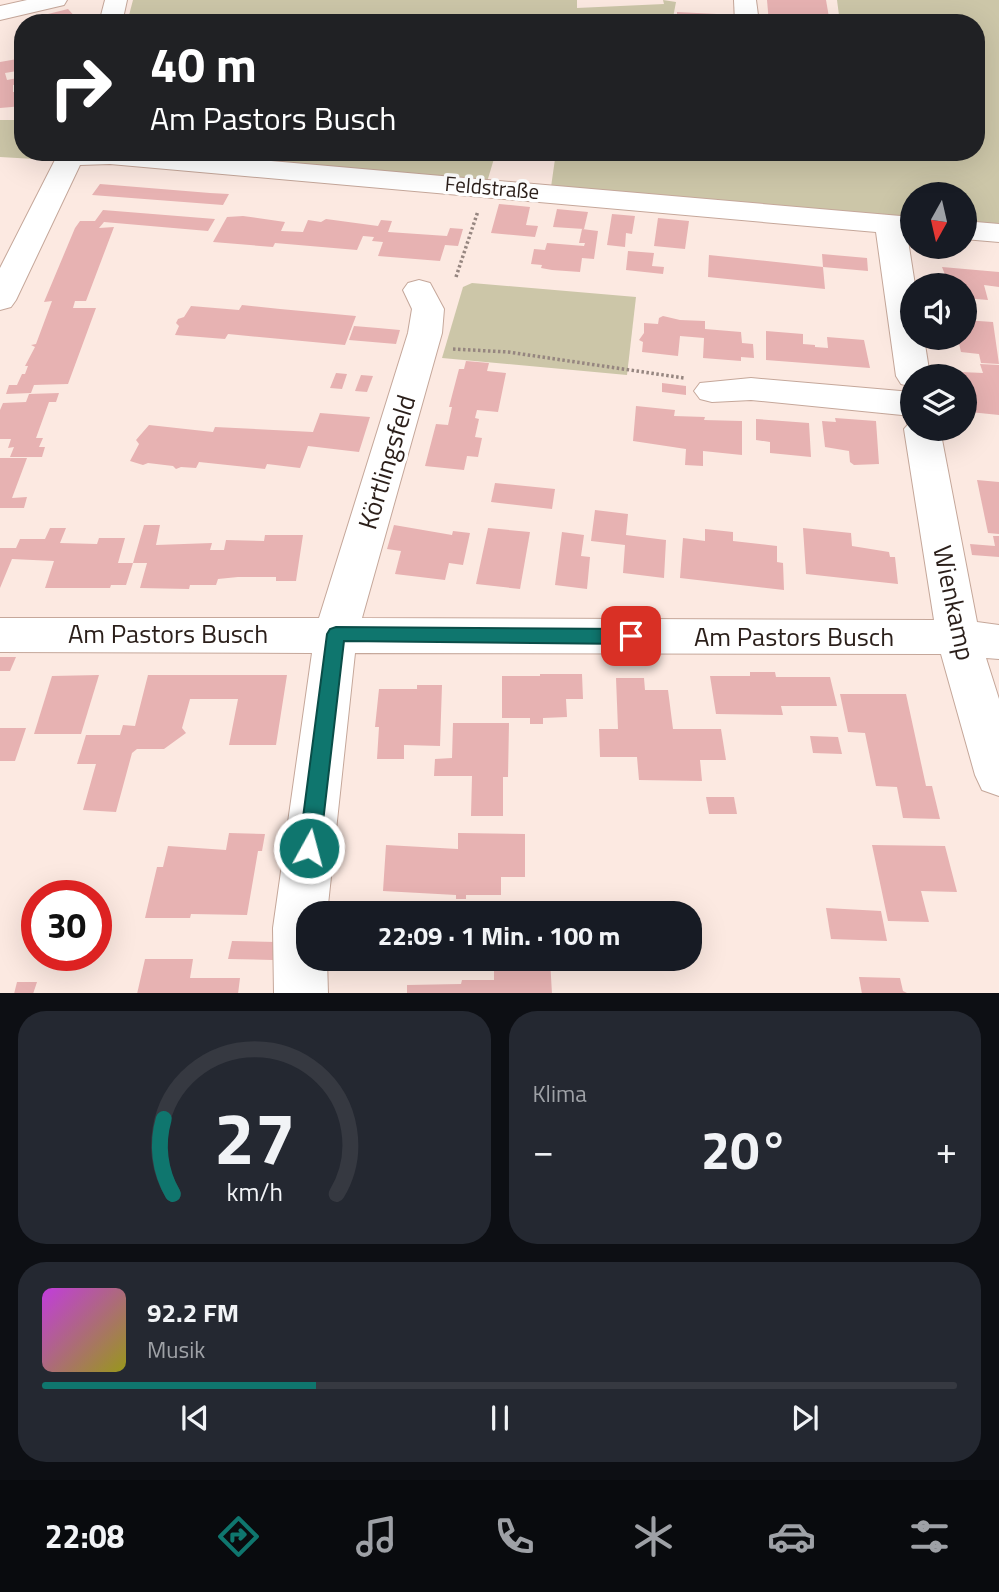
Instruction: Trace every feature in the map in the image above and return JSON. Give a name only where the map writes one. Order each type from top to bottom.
[{"type":"street","points":[[0,13],[56,0]]},
{"type":"street","points":[[0,300],[69,161]]},
{"type":"street","name":"Feldstraße","points":[[171,161],[900,225]]},
{"type":"street","points":[[977,231],[999,233]]},
{"type":"street","points":[[904,259],[913,364]]},
{"type":"street","name":"Körtlingsfeld","points":[[336,634],[421,348],[428,309],[419,290]]},
{"type":"street","points":[[719,391],[751,389],[900,403]]},
{"type":"street","name":"Wienkamp","points":[[925,441],[979,640],[999,775]]},
{"type":"street","points":[[301,993],[299,928],[336,634]]},
{"type":"street","name":"Am Pastors Busch","points":[[0,635],[336,634],[979,640]]},
{"type":"path","points":[[456,277],[486,187]]},
{"type":"path","points":[[421,348],[508,352],[572,360],[706,381],[719,391]]},
{"type":"shaded area","points":[[133,0],[577,0],[577,8],[664,4],[663,0],[676,2],[674,14],[129,14]]},
{"type":"shaded area","points":[[837,0],[999,0],[999,228],[977,226],[977,182],[900,182],[900,220],[551,187],[555,161],[985,161],[985,14],[839,14]]},
{"type":"shaded area","points":[[0,120],[14,120],[14,158],[0,157]]},
{"type":"shaded area","points":[[247,161],[493,161],[487,182]]},
{"type":"shaded area","points":[[472,283],[636,297],[627,375],[442,358],[463,287]]},
{"type":"building","points":[[767,0],[826,0],[828,14],[768,14]]},
{"type":"building","points":[[68,9],[73,14],[48,14]]},
{"type":"building","points":[[677,12],[717,14],[677,14]]},
{"type":"building","points":[[14,60],[14,72],[5,73],[7,80],[14,79],[14,107],[0,108],[0,62]]},
{"type":"building","points":[[100,184],[229,194],[223,205],[92,195]]},
{"type":"building","points":[[499,204],[530,207],[526,225],[538,226],[535,237],[491,233]]},
{"type":"building","points":[[557,209],[588,212],[584,229],[553,227]]},
{"type":"building","points":[[103,210],[215,219],[208,231],[104,222],[99,228],[114,227],[86,301],[75,301],[73,308],[96,308],[68,384],[34,385],[31,393],[6,394],[9,385],[17,385],[22,374],[25,374],[28,366],[25,366],[35,347],[31,345],[36,344],[52,301],[44,302],[75,228],[80,221],[95,221]]},
{"type":"building","points":[[612,214],[635,216],[632,234],[626,233],[625,247],[607,245]]},
{"type":"building","points":[[243,216],[285,222],[281,231],[303,232],[308,220],[321,222],[326,219],[378,226],[381,220],[392,221],[388,232],[447,236],[450,228],[463,229],[458,246],[445,245],[440,261],[378,256],[383,242],[372,241],[374,237],[363,236],[357,250],[275,243],[273,247],[213,242],[227,217]]},
{"type":"building","points":[[658,218],[689,221],[685,249],[654,246]]},
{"type":"building","points":[[582,229],[598,231],[594,259],[582,258],[580,272],[552,270],[531,264],[534,249],[545,250],[547,243],[584,246],[585,243],[579,243]]},
{"type":"building","points":[[628,251],[654,253],[652,266],[664,267],[663,274],[626,270]]},
{"type":"building","points":[[822,254],[867,258],[868,271],[823,267]]},
{"type":"building","points":[[709,255],[823,267],[825,289],[708,277]]},
{"type":"building","points":[[942,267],[999,272],[999,287],[984,285],[988,300],[977,299],[977,273],[944,273]]},
{"type":"building","points":[[242,305],[356,316],[345,345],[228,334],[225,339],[175,335],[179,326],[176,323],[178,319],[184,317],[191,306],[239,310]]},
{"type":"building","points":[[663,316],[705,321],[705,329],[741,332],[742,343],[753,344],[754,358],[741,357],[741,361],[703,358],[704,338],[680,336],[678,356],[642,352],[643,342],[639,340],[644,333],[644,323],[658,324],[659,318]]},
{"type":"building","points":[[977,321],[993,322],[999,364],[981,363],[979,354],[961,352],[977,350]]},
{"type":"building","points":[[354,326],[400,330],[396,344],[349,340]]},
{"type":"building","points":[[766,331],[803,334],[803,344],[815,347],[828,348],[827,337],[864,340],[870,368],[766,360]]},
{"type":"building","points":[[466,361],[489,363],[487,371],[506,373],[498,412],[477,410],[475,418],[479,419],[475,437],[482,438],[478,457],[467,456],[464,470],[425,466],[436,424],[448,425],[452,407],[449,407],[459,369],[464,369]]},
{"type":"building","points":[[980,364],[999,365],[999,415],[977,413],[977,373],[983,373]]},
{"type":"building","points":[[336,373],[347,374],[342,389],[330,388]]},
{"type":"building","points":[[361,375],[373,376],[367,392],[355,391]]},
{"type":"building","points":[[662,383],[686,386],[686,395],[662,392]]},
{"type":"building","points":[[59,393],[56,402],[49,402],[36,438],[43,438],[39,447],[45,447],[42,457],[10,457],[14,447],[8,448],[11,439],[0,439],[0,410],[3,403],[26,402],[29,394]]},
{"type":"building","points":[[636,406],[675,410],[674,416],[742,421],[742,455],[703,451],[703,466],[685,465],[686,449],[633,441]]},
{"type":"building","points":[[320,413],[370,417],[359,452],[308,446],[300,468],[267,464],[265,469],[199,462],[196,468],[176,469],[173,466],[148,463],[143,465],[130,461],[139,444],[136,440],[149,425],[213,432],[215,427],[313,432]]},
{"type":"building","points":[[835,418],[876,421],[879,464],[854,465],[850,462],[849,451],[825,447],[822,421],[836,422]]},
{"type":"building","points":[[756,419],[809,423],[811,457],[770,453],[770,442],[756,440]]},
{"type":"building","points":[[0,458],[27,458],[12,498],[27,497],[24,508],[0,508]]},
{"type":"building","points":[[977,480],[999,482],[999,534],[988,533]]},
{"type":"building","points":[[495,483],[555,489],[552,509],[491,502]]},
{"type":"building","points":[[595,510],[628,514],[626,535],[666,540],[664,578],[623,573],[625,545],[591,541]]},
{"type":"building","points":[[144,525],[160,525],[156,545],[212,543],[210,550],[224,550],[226,540],[264,541],[265,535],[303,535],[296,581],[276,581],[276,577],[238,577],[218,579],[216,585],[190,585],[189,589],[140,588],[147,563],[133,563]]},
{"type":"building","points":[[394,525],[452,535],[453,531],[470,533],[463,565],[449,563],[445,580],[395,574],[401,551],[387,549]]},
{"type":"building","points":[[50,528],[66,528],[60,543],[97,544],[99,538],[125,538],[118,563],[133,563],[126,585],[111,585],[110,588],[45,588],[54,561],[12,559],[0,588],[0,548],[16,548],[20,539],[45,539]]},
{"type":"building","points":[[488,528],[530,532],[520,589],[476,584]]},
{"type":"building","points":[[803,528],[851,533],[852,546],[889,552],[890,557],[895,557],[898,584],[806,574]]},
{"type":"building","points":[[705,529],[733,532],[733,541],[777,546],[777,562],[783,563],[784,590],[680,578],[683,538],[705,541]]},
{"type":"building","points":[[562,532],[584,535],[581,556],[590,557],[587,589],[555,585]]},
{"type":"building","points":[[993,536],[999,536],[999,557],[972,555],[970,544],[995,546]]},
{"type":"building","points":[[0,657],[16,657],[10,671],[0,671]]},
{"type":"building","points":[[750,672],[775,672],[776,677],[830,677],[837,706],[781,706],[783,715],[716,714],[710,676],[750,676]]},
{"type":"building","points":[[582,674],[583,699],[566,699],[567,717],[543,718],[543,724],[530,724],[530,718],[502,718],[502,676]]},
{"type":"building","points":[[99,675],[81,734],[34,734],[52,676]]},
{"type":"building","points":[[148,675],[287,675],[276,745],[229,745],[238,699],[190,699],[182,728],[186,733],[164,749],[137,749],[132,753],[116,812],[83,810],[96,764],[77,764],[86,735],[120,735],[123,725],[135,726]]},
{"type":"building","points":[[616,678],[644,678],[645,690],[668,690],[673,729],[721,729],[726,760],[700,760],[702,781],[639,780],[637,757],[600,757],[599,729],[618,729]]},
{"type":"building","points":[[417,685],[442,685],[440,746],[404,745],[404,759],[377,759],[379,727],[375,727],[379,689],[417,689]]},
{"type":"building","points":[[840,694],[906,694],[926,786],[932,786],[940,819],[903,818],[897,787],[876,786],[865,733],[848,732]]},
{"type":"building","points":[[453,723],[509,723],[508,777],[503,777],[503,816],[471,816],[472,776],[434,776],[435,759],[452,758]]},
{"type":"building","points":[[0,728],[26,728],[15,761],[0,761]]},
{"type":"building","points":[[810,736],[838,737],[842,754],[813,753]]},
{"type":"building","points":[[706,797],[734,797],[737,814],[709,814]]},
{"type":"building","points":[[229,833],[265,834],[262,851],[258,851],[247,915],[191,914],[190,918],[145,918],[157,867],[163,867],[168,846],[226,850]]},
{"type":"building","points":[[458,833],[525,834],[525,877],[501,877],[501,895],[466,895],[466,899],[456,899],[456,895],[383,891],[386,845],[458,849]]},
{"type":"building","points":[[872,845],[945,846],[957,892],[921,891],[929,922],[888,921]]},
{"type":"building","points":[[826,908],[881,911],[887,941],[831,939]]},
{"type":"building","points":[[232,941],[276,942],[273,960],[228,959]]},
{"type":"building","points":[[145,959],[193,959],[190,978],[240,978],[238,993],[137,993]]},
{"type":"building","points":[[494,971],[551,971],[552,993],[407,993],[407,985],[461,984],[462,980],[494,980]]},
{"type":"building","points":[[859,977],[900,978],[903,991],[907,993],[862,993]]},
{"type":"building","points":[[17,982],[37,982],[33,993],[14,993]]},
{"type":"route","points":[[309,848],[336,634],[631,636]]}]
